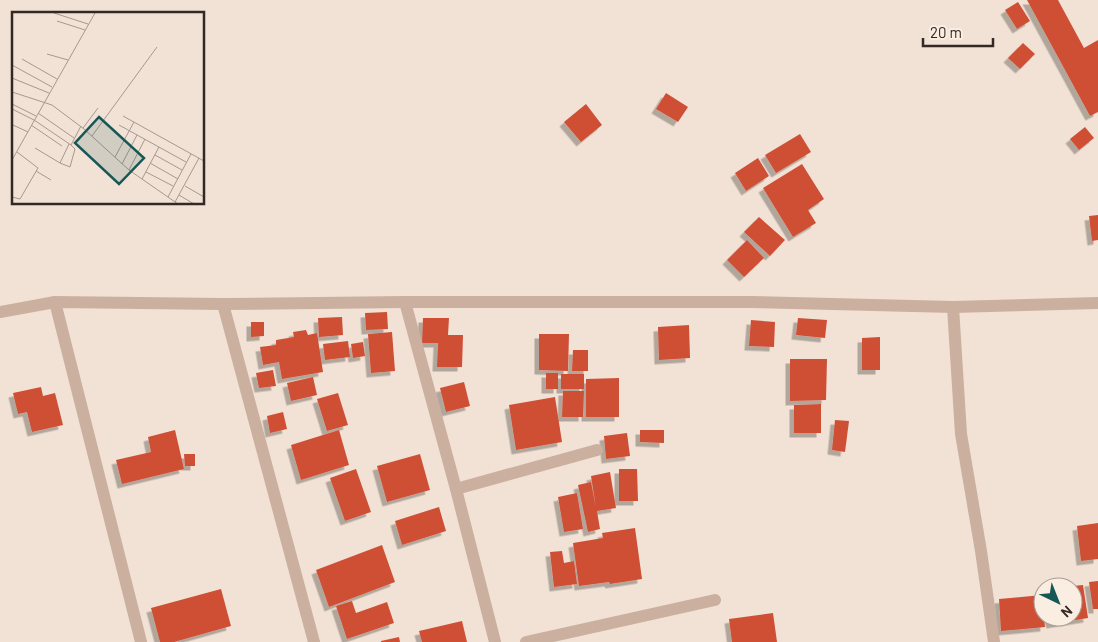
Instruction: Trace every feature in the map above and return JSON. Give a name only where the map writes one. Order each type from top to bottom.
[{"type":"street","points":[[55,302],[141,642]]},
{"type":"street","points":[[0,312],[55,302],[223,304],[752,302],[953,307],[1098,303]]},
{"type":"street","points":[[405,302],[495,642]]},
{"type":"street","points":[[223,304],[314,642]]},
{"type":"street","points":[[953,307],[961,434],[994,642]]},
{"type":"street","points":[[456,489],[596,450]]},
{"type":"street","points":[[526,642],[715,600]]},
{"type":"building","points":[[1027,0],[1058,0],[1084,48],[1098,40],[1098,112],[1090,116]]},
{"type":"building","points":[[1018,2],[1030,21],[1017,29],[1005,10]]},
{"type":"building","points":[[1023,43],[1035,54],[1020,69],[1008,58]]},
{"type":"building","points":[[666,93],[688,107],[678,122],[656,109]]},
{"type":"building","points":[[586,104],[602,125],[581,142],[564,122]]},
{"type":"building","points":[[1085,127],[1094,138],[1079,150],[1070,139]]},
{"type":"building","points":[[800,134],[811,152],[776,173],[765,155]]},
{"type":"building","points":[[758,158],[769,176],[746,191],[735,173]]},
{"type":"building","points":[[802,164],[824,199],[808,210],[816,223],[793,237],[763,188]]},
{"type":"building","points":[[1098,215],[1098,240],[1092,241],[1089,216]]},
{"type":"building","points":[[759,217],[785,240],[770,256],[744,232]]},
{"type":"building","points":[[747,240],[764,258],[744,277],[727,260]]},
{"type":"building","points":[[387,312],[388,329],[366,330],[365,313]]},
{"type":"building","points":[[342,317],[343,335],[319,337],[318,318]]},
{"type":"building","points":[[423,318],[449,318],[448,335],[463,335],[462,367],[437,367],[438,343],[422,343]]},
{"type":"building","points":[[798,318],[827,320],[825,338],[796,335]]},
{"type":"building","points":[[751,320],[775,322],[774,347],[749,346]]},
{"type":"building","points":[[251,322],[264,322],[264,336],[251,337]]},
{"type":"building","points":[[689,325],[690,358],[659,360],[658,327]]},
{"type":"building","points":[[306,330],[308,335],[317,333],[323,372],[282,379],[279,362],[263,365],[260,347],[276,345],[276,340],[294,337],[293,332]]},
{"type":"building","points":[[392,332],[395,371],[371,373],[368,334]]},
{"type":"building","points":[[539,334],[569,334],[568,371],[539,370]]},
{"type":"building","points":[[880,337],[880,370],[862,370],[862,338]]},
{"type":"building","points":[[348,341],[350,357],[325,360],[323,344]]},
{"type":"building","points":[[363,342],[365,356],[353,358],[351,344]]},
{"type":"building","points":[[573,350],[588,350],[588,371],[572,371]]},
{"type":"building","points":[[790,359],[827,359],[826,400],[790,401]]},
{"type":"building","points":[[273,370],[276,386],[259,388],[256,373]]},
{"type":"building","points":[[546,373],[558,373],[558,389],[546,389]]},
{"type":"building","points":[[561,374],[584,374],[584,389],[561,389]]},
{"type":"building","points":[[313,377],[317,395],[291,401],[287,383]]},
{"type":"building","points":[[619,378],[619,417],[586,417],[586,379]]},
{"type":"building","points":[[464,382],[470,406],[446,412],[440,388]]},
{"type":"building","points":[[41,387],[43,396],[55,393],[63,425],[32,432],[27,412],[18,414],[13,393]]},
{"type":"building","points":[[563,391],[584,391],[583,417],[562,417]]},
{"type":"building","points":[[338,393],[348,425],[327,431],[317,399]]},
{"type":"building","points":[[555,397],[562,442],[516,450],[509,405]]},
{"type":"building","points":[[821,404],[821,433],[794,433],[794,405]]},
{"type":"building","points":[[283,412],[287,429],[270,433],[267,416]]},
{"type":"building","points":[[835,420],[849,421],[845,452],[832,450]]},
{"type":"building","points":[[175,430],[184,469],[122,484],[116,460],[151,452],[148,437]]},
{"type":"building","points":[[339,430],[349,465],[301,480],[291,445]]},
{"type":"building","points":[[640,430],[664,430],[664,443],[640,442]]},
{"type":"building","points":[[627,433],[630,456],[606,459],[604,436]]},
{"type":"building","points":[[184,454],[195,454],[195,466],[185,466]]},
{"type":"building","points":[[420,454],[430,490],[387,502],[377,466]]},
{"type":"building","points":[[356,469],[371,512],[345,521],[330,478]]},
{"type":"building","points":[[619,469],[637,469],[638,501],[619,501]]},
{"type":"building","points":[[610,472],[616,508],[597,511],[600,529],[588,532],[578,485],[591,482],[596,508],[591,476]]},
{"type":"building","points":[[577,493],[583,529],[564,532],[558,497]]},
{"type":"building","points":[[439,507],[446,531],[402,545],[395,521]]},
{"type":"building","points":[[1098,523],[1098,559],[1081,561],[1077,526]]},
{"type":"building","points":[[635,528],[642,579],[579,586],[573,543],[603,538],[602,533]]},
{"type":"building","points":[[382,545],[395,582],[329,607],[316,570]]},
{"type":"building","points":[[562,551],[564,563],[574,561],[577,584],[554,587],[550,552]]},
{"type":"building","points":[[1098,581],[1098,609],[1093,609],[1089,582]]},
{"type":"building","points":[[1083,585],[1088,618],[1083,619]]},
{"type":"building","points":[[221,589],[231,626],[174,642],[160,642],[151,608]]},
{"type":"building","points":[[1033,596],[1033,627],[1045,627],[1001,631],[999,599]]},
{"type":"building","points":[[352,601],[356,613],[387,602],[394,623],[347,639],[336,606]]},
{"type":"building","points":[[773,613],[777,642],[732,642],[729,619]]},
{"type":"building","points":[[462,621],[467,642],[422,642],[419,631]]},
{"type":"building","points":[[399,637],[400,642],[381,642],[381,641]]}]
